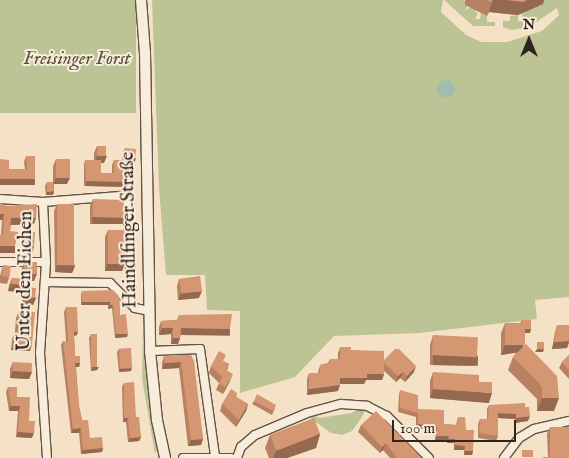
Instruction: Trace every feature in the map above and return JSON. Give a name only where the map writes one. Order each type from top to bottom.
[{"type":"street","name":"Haindlfinger Straße","points":[[141,0],[150,351],[157,420],[165,458]]},
{"type":"street","name":"Unter den Eichen","points":[[47,458],[40,353],[46,262],[43,202],[120,196],[127,200],[132,302]]},
{"type":"street","points":[[0,199],[43,202]]},
{"type":"street","points":[[0,262],[46,262]]},
{"type":"street","points":[[44,282],[102,281],[117,287],[141,312],[149,311]]},
{"type":"street","points":[[150,351],[200,349],[215,456]]},
{"type":"street","points":[[238,458],[241,448],[255,435],[307,412],[341,404],[367,406],[387,416],[430,458]]},
{"type":"street","points":[[504,458],[519,438],[534,429],[569,421]]},
{"type":"street","points":[[183,458],[215,456],[231,458]]},
{"type":"green space","name":"Freisinger Forst","points":[[0,0],[136,0],[136,113],[0,113]]},
{"type":"green space","points":[[152,0],[443,0],[441,12],[466,35],[481,42],[507,42],[542,31],[559,15],[557,8],[529,27],[512,30],[503,27],[503,21],[510,21],[510,16],[518,15],[518,21],[522,21],[522,14],[532,7],[540,6],[543,0],[569,0],[569,297],[535,300],[537,319],[419,333],[334,336],[295,377],[240,393],[240,311],[207,310],[205,275],[166,275],[159,188]]},
{"type":"green space","points":[[444,0],[464,0],[468,6],[464,11],[470,7],[478,13],[475,19],[480,19],[481,11],[487,16],[487,22],[495,22],[495,26],[473,26]]},
{"type":"green space","points":[[143,328],[158,447],[155,454],[142,378]]},
{"type":"green space","points":[[359,408],[365,411],[360,420],[352,431],[342,435],[331,433],[309,417],[313,414],[319,418],[352,413]]},
{"type":"shaded area","points":[[446,80],[452,83],[455,89],[452,95],[446,98],[440,95],[437,89],[440,83]]},
{"type":"building","points":[[505,0],[527,0],[523,2]]},
{"type":"building","points":[[97,146],[106,146],[106,156],[97,156]]},
{"type":"building","points":[[125,148],[136,149],[135,159],[124,158]]},
{"type":"building","points":[[26,156],[35,156],[35,179],[0,179],[0,159],[9,160],[9,169],[27,169]]},
{"type":"building","points":[[56,159],[70,159],[70,178],[56,178]]},
{"type":"building","points":[[85,160],[101,160],[101,173],[114,173],[114,160],[128,160],[128,182],[86,181]]},
{"type":"building","points":[[47,182],[53,182],[54,191],[47,192]]},
{"type":"building","points":[[93,199],[124,200],[123,218],[92,217]]},
{"type":"building","points":[[0,203],[7,206],[37,204],[36,218],[11,218],[10,231],[18,232],[15,246],[0,246],[0,235],[3,235],[4,214],[0,214]]},
{"type":"building","points":[[57,204],[74,204],[74,265],[57,265]]},
{"type":"building","points":[[108,230],[125,230],[125,264],[108,264]]},
{"type":"building","points":[[25,231],[35,232],[34,247],[25,246]]},
{"type":"building","points":[[24,262],[37,262],[37,274],[24,274]]},
{"type":"building","points":[[3,265],[11,266],[10,277],[2,276]]},
{"type":"building","points":[[200,276],[202,291],[181,294],[179,279]]},
{"type":"building","points":[[12,278],[25,279],[25,285],[12,284]]},
{"type":"building","points":[[25,287],[36,288],[35,298],[24,297]]},
{"type":"building","points":[[113,290],[119,296],[120,315],[126,314],[128,334],[116,334],[113,305],[110,305],[110,302],[82,302],[82,291]]},
{"type":"building","points":[[66,307],[77,307],[78,331],[74,332],[75,356],[80,356],[80,363],[75,363],[82,420],[88,420],[90,438],[102,437],[103,448],[83,450],[81,428],[73,429],[63,341],[68,341]]},
{"type":"building","points":[[19,311],[35,312],[32,345],[14,343],[15,332],[18,332]]},
{"type":"building","points":[[232,314],[230,329],[181,328],[180,338],[173,338],[173,328],[162,328],[161,321],[178,320],[179,315]]},
{"type":"building","points":[[522,320],[531,320],[531,329],[525,329],[525,323],[522,323]]},
{"type":"building","points":[[505,323],[525,323],[525,345],[505,345]]},
{"type":"building","points":[[557,325],[569,325],[569,341],[554,342]]},
{"type":"building","points":[[91,334],[97,334],[97,367],[91,367]]},
{"type":"building","points":[[433,335],[478,337],[477,357],[432,355]]},
{"type":"building","points":[[537,342],[544,342],[544,349],[537,349]]},
{"type":"building","points":[[526,344],[557,376],[559,398],[542,398],[542,386],[513,357]]},
{"type":"building","points":[[340,347],[351,347],[351,350],[384,351],[384,360],[395,349],[399,349],[416,366],[407,376],[403,372],[398,376],[384,363],[384,374],[367,374],[367,378],[340,378],[340,385],[309,389],[309,373],[320,373],[320,365],[330,363],[330,359],[340,359]]},
{"type":"building","points":[[131,348],[132,368],[120,369],[119,349]]},
{"type":"building","points":[[219,351],[226,355],[223,361],[229,364],[226,370],[233,374],[226,387],[219,384],[222,377],[211,366]]},
{"type":"building","points":[[191,355],[194,361],[203,439],[191,440],[181,362],[165,363],[164,356]]},
{"type":"building","points":[[569,355],[569,370],[562,362]]},
{"type":"building","points":[[13,362],[32,363],[32,372],[13,371]]},
{"type":"building","points":[[433,372],[479,375],[479,382],[492,382],[492,393],[433,389]]},
{"type":"building","points":[[134,382],[136,417],[139,417],[141,437],[130,438],[128,418],[124,418],[124,383]]},
{"type":"building","points":[[8,387],[17,387],[17,397],[30,397],[29,421],[35,421],[34,433],[18,432],[20,406],[11,406]]},
{"type":"building","points":[[231,389],[237,393],[235,396],[248,404],[239,420],[222,404]]},
{"type":"building","points":[[400,390],[418,395],[418,409],[444,410],[444,424],[457,425],[458,417],[465,417],[466,430],[474,430],[473,451],[465,451],[465,446],[455,445],[455,439],[449,439],[449,436],[437,436],[437,427],[418,424],[418,413],[400,408]]},
{"type":"building","points":[[257,394],[276,405],[273,411],[254,401]]},
{"type":"building","points":[[525,403],[525,407],[529,407],[530,416],[516,418],[516,414],[498,413],[498,436],[479,433],[480,419],[488,419],[489,405]]},
{"type":"building","points":[[376,411],[421,458],[397,458],[386,443],[382,447],[361,425]]},
{"type":"building","points":[[314,418],[320,434],[276,451],[270,435]]},
{"type":"building","points":[[550,427],[569,427],[569,458],[543,458],[550,457]]},
{"type":"building","points":[[522,450],[533,450],[533,457],[522,457]]}]
